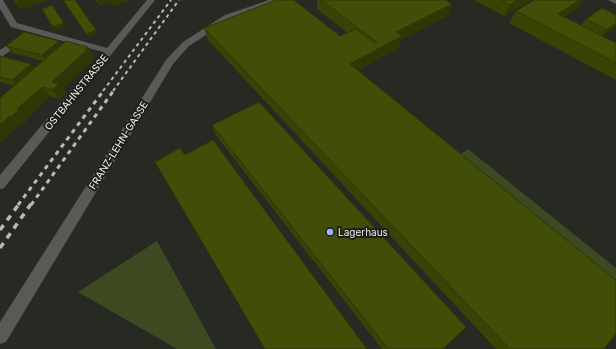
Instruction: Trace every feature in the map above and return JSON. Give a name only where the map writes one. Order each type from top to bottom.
[{"type":"street","name":"OSTBAHNSTRASSE","points":[[0,184],[151,0]]},
{"type":"street","name":"FRANZ-LEHN-GASSE","points":[[0,336],[169,62],[186,44],[228,17],[277,0]]},
{"type":"street","points":[[612,0],[616,2]]},
{"type":"street","points":[[0,2],[12,24],[32,31],[109,51]]},
{"type":"street","points":[[0,55],[32,31]]},
{"type":"green space","points":[[468,149],[616,268],[616,300],[451,161]]},
{"type":"green space","points":[[157,241],[216,349],[177,349],[78,292]]},
{"type":"building","points":[[14,0],[23,0],[15,3]]},
{"type":"building","points":[[63,0],[75,0],[96,30],[86,34]]},
{"type":"building","points":[[276,0],[294,0],[340,36],[356,29],[375,43],[377,42],[321,0],[445,0],[452,4],[396,32],[402,36],[350,64],[616,280],[616,334],[604,349],[510,349],[204,28]]},
{"type":"building","points":[[501,0],[518,0],[510,5]]},
{"type":"building","points":[[534,0],[580,0],[558,14],[616,43],[616,63],[516,11]]},
{"type":"building","points":[[52,5],[64,23],[53,27],[42,9]]},
{"type":"building","points":[[602,8],[616,15],[616,23],[607,30],[586,19]]},
{"type":"building","points":[[24,32],[59,41],[42,55],[6,46]]},
{"type":"building","points":[[66,41],[88,47],[85,50],[87,50],[52,82],[59,84],[53,90],[42,87],[17,109],[19,110],[0,125],[0,98]]},
{"type":"building","points":[[0,56],[31,64],[12,80],[0,77]]},
{"type":"building","name":"Lagerhaus","points":[[259,102],[466,327],[443,349],[388,349],[212,125]]},
{"type":"building","points":[[213,140],[367,349],[265,349],[155,162],[180,148],[185,155]]},
{"type":"railway","points":[[103,91],[171,0]]},
{"type":"railway","points":[[113,91],[179,0]]},
{"type":"railway","points":[[18,205],[104,90]]},
{"type":"railway","points":[[31,205],[114,90]]},
{"type":"railway","points":[[0,230],[19,204]]},
{"type":"railway","points":[[0,248],[31,204]]},
{"type":"place","name":"Lagerhaus","points":[[330,232]]}]
